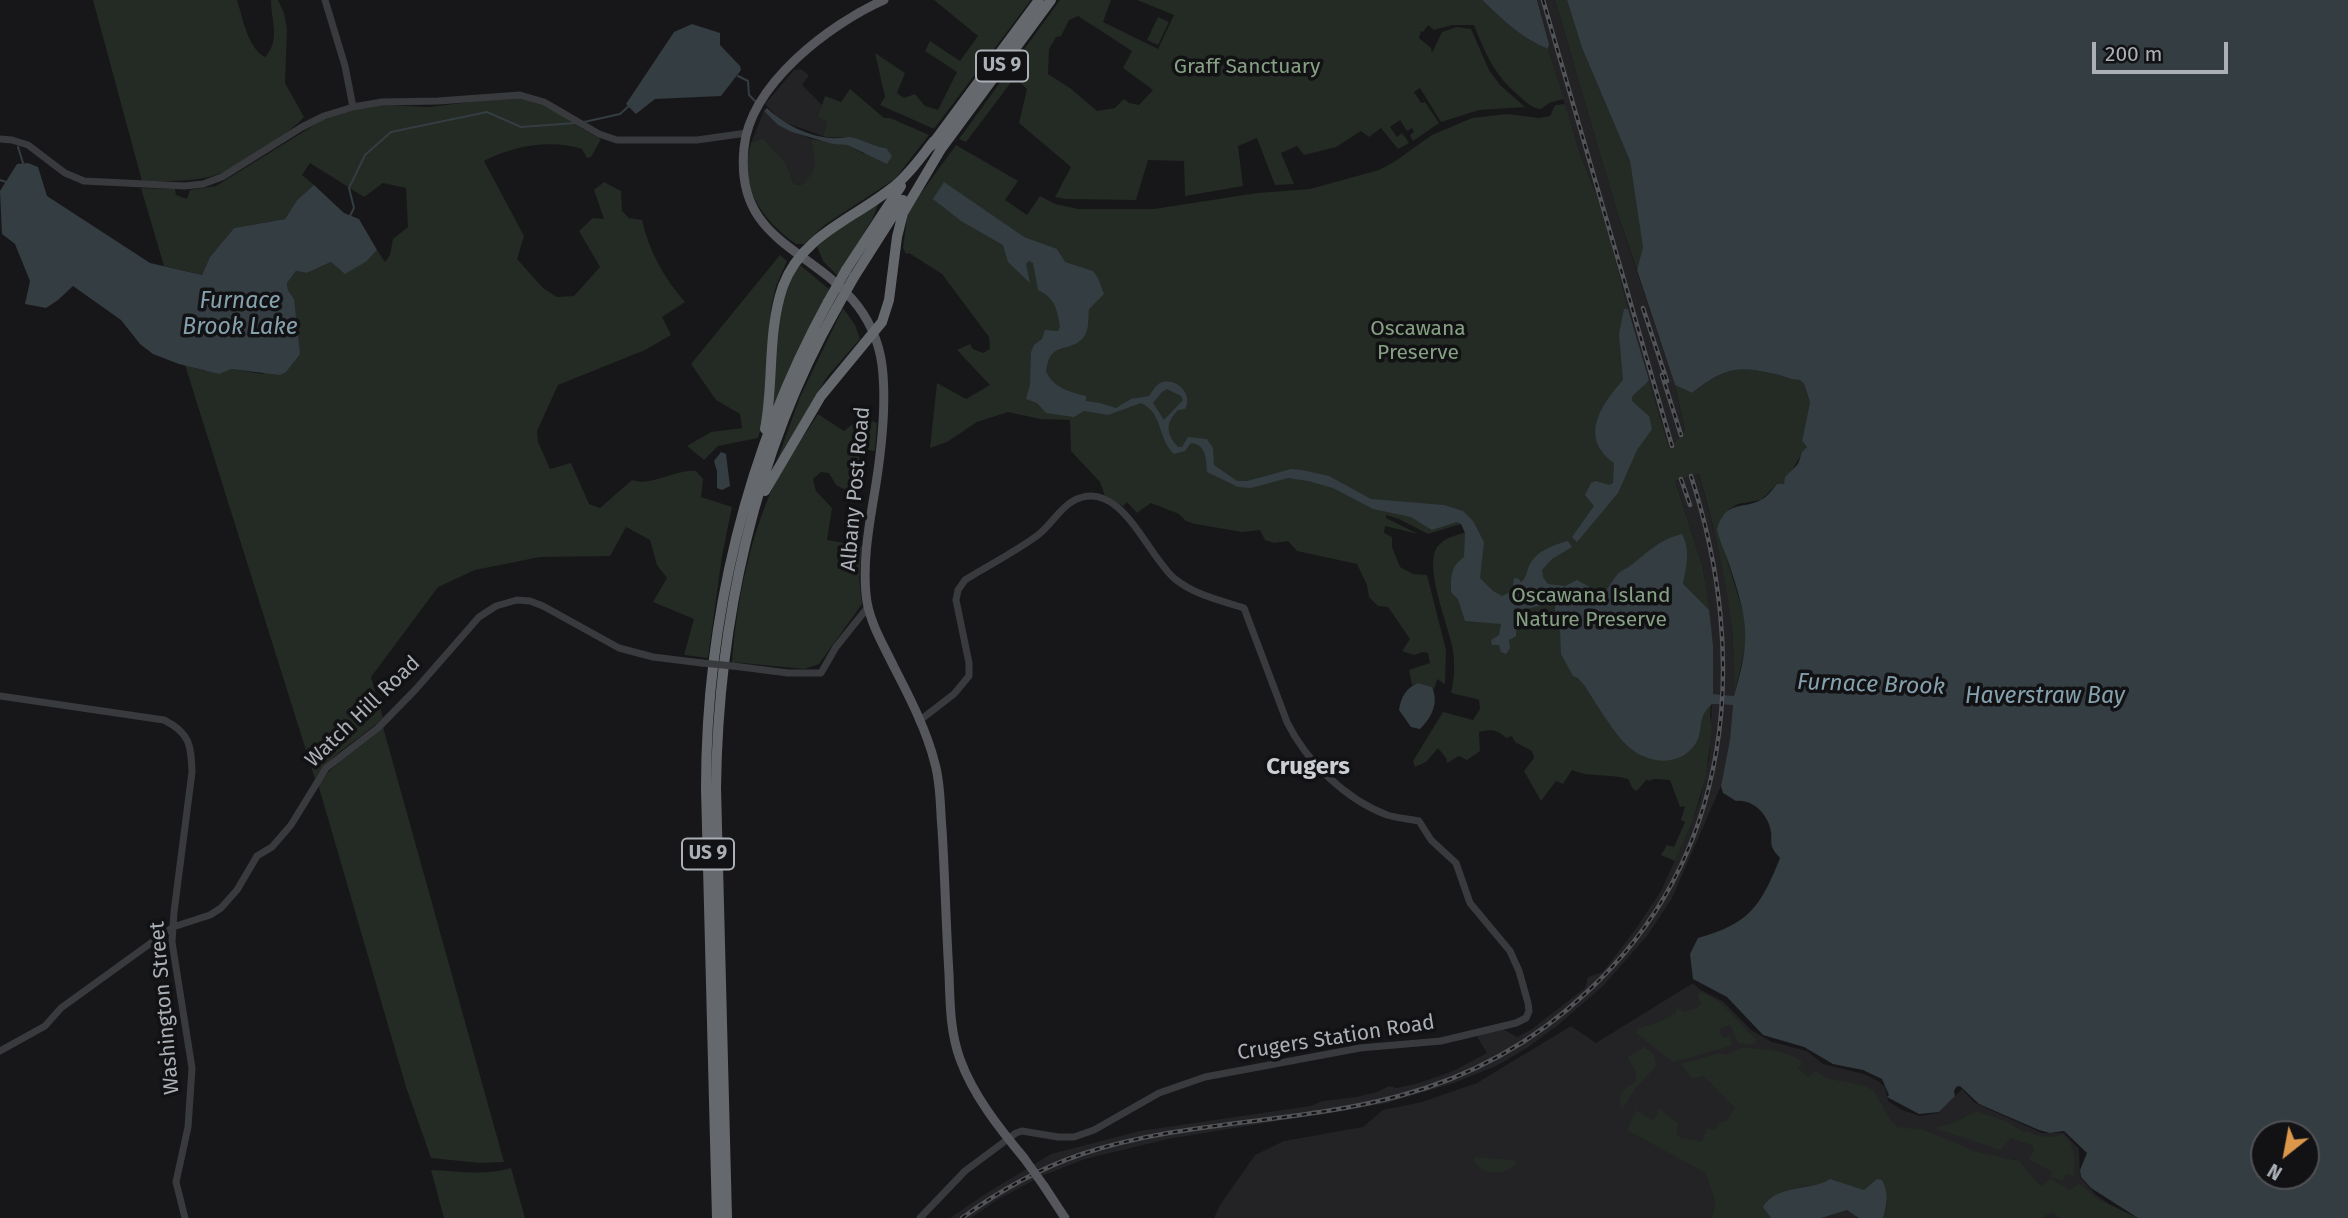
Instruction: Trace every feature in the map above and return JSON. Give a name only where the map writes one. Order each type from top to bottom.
[{"type":"highway","name":"US 9","points":[[948,131],[1039,0]]},
{"type":"highway","name":"US 9","points":[[717,1218],[707,810],[708,731],[713,661],[721,610],[748,494],[785,391],[850,274],[887,225],[939,142],[1051,0]]},
{"type":"highway","points":[[748,494],[766,423],[778,305],[785,282],[799,256],[827,230],[897,184],[939,142]]},
{"type":"highway","points":[[743,555],[765,489],[785,455],[821,396],[882,322],[903,213],[939,142]]},
{"type":"highway","name":"US 9","points":[[727,1218],[717,758],[723,662],[743,555],[758,496],[779,433],[832,306]]},
{"type":"main road","name":"Albany Post Road","points":[[884,0],[872,2],[835,28],[796,61],[761,102],[747,133],[743,164],[746,184],[758,217],[769,230],[852,299],[864,316],[880,355],[883,388],[879,456],[865,584],[868,607],[883,646],[919,721],[936,764],[946,880],[951,1017],[955,1040],[971,1083],[1065,1218]]},
{"type":"street","points":[[324,0],[345,66],[353,107]]},
{"type":"street","points":[[0,139],[28,145],[61,170],[84,181],[190,186],[222,177],[308,123],[353,107],[382,102],[438,102],[520,95],[544,102],[606,137],[624,141],[697,140],[747,133]]},
{"type":"street","name":"Crugers Station Road","points":[[919,721],[954,694],[969,676],[969,663],[956,600],[958,590],[965,580],[1037,537],[1074,501],[1087,497],[1116,504],[1156,559],[1172,576],[1191,591],[1244,608],[1294,736],[1314,763],[1332,781],[1390,816],[1419,821],[1435,845],[1460,869],[1470,902],[1510,951],[1524,989],[1529,1014],[1516,1023],[1441,1041],[1349,1050],[1205,1077],[1159,1093],[1082,1135],[1058,1138],[1022,1131],[1008,1138]]},
{"type":"street","name":"Watch Hill Road","points":[[0,1051],[30,1037],[45,1026],[61,1008],[173,927],[210,915],[222,908],[237,890],[257,856],[272,847],[291,825],[326,768],[378,728],[479,617],[496,606],[517,600],[530,601],[619,649],[650,657],[788,673],[821,673],[836,647],[868,607]]},
{"type":"street","name":"Washington Street","points":[[0,696],[164,720],[187,737],[192,772],[173,927],[177,980],[192,1068],[188,1127],[176,1182],[185,1218]]},
{"type":"street","points":[[920,1218],[965,1171],[1008,1138]]},
{"type":"shaded area","points":[[1537,0],[1555,0],[1617,212],[1675,385],[1685,431],[1669,448],[1628,309],[1603,211],[1580,154],[1548,49]]},
{"type":"shaded area","points":[[801,69],[809,75],[802,85],[822,105],[819,117],[827,122],[823,136],[781,121],[765,104],[794,70]]},
{"type":"shaded area","points":[[764,111],[778,125],[811,139],[816,161],[812,176],[801,185],[794,184],[786,163],[763,138],[751,143]]},
{"type":"shaded area","points":[[1699,474],[1723,565],[1730,607],[1735,671],[1734,696],[1713,694],[1713,646],[1703,568],[1675,481]]},
{"type":"shaded area","points":[[1712,704],[1733,705],[1721,786],[1672,898],[1647,936],[1603,986],[1527,1048],[1496,1066],[1454,1083],[1387,1103],[1168,1139],[1085,1159],[1044,1175],[997,1200],[971,1218],[950,1218],[1051,1154],[1140,1131],[1310,1106],[1323,1101],[1377,1092],[1389,1086],[1397,1088],[1419,1083],[1453,1071],[1487,1053],[1476,1035],[1503,1029],[1517,1037],[1532,1029],[1585,988],[1588,977],[1603,972],[1661,891],[1700,799],[1709,760]]},
{"type":"shaded area","points":[[1693,983],[1724,1002],[1751,1030],[1772,1042],[1807,1051],[1823,1064],[1864,1074],[1878,1081],[1885,1087],[1888,1101],[1902,1110],[1920,1116],[1938,1113],[1962,1089],[1975,1103],[2042,1133],[2064,1133],[2079,1149],[2080,1177],[2095,1194],[2133,1218],[1214,1218],[1255,1155],[1284,1141],[1363,1127],[1383,1110],[1422,1102],[1477,1083],[1571,1026],[1596,1043]]},
{"type":"green space","points":[[93,0],[237,0],[250,39],[265,57],[274,37],[271,0],[278,0],[287,29],[285,83],[304,117],[261,151],[213,176],[178,181],[142,181]]},
{"type":"green space","points":[[934,0],[1031,0],[934,129],[880,105],[885,97],[875,53],[905,73],[897,93],[904,98],[915,94],[925,106],[938,110],[957,72],[925,51],[930,41],[960,61],[978,36]]},
{"type":"green space","name":"Graff Sanctuary","points":[[1060,0],[1111,0],[1103,22],[1158,49],[1174,15],[1137,0],[1482,0],[1521,34],[1548,49],[1564,99],[1549,103],[1541,109],[1526,102],[1496,71],[1474,25],[1452,25],[1434,30],[1428,25],[1421,31],[1419,38],[1431,48],[1432,53],[1442,32],[1457,27],[1471,29],[1489,70],[1500,85],[1525,107],[1479,110],[1441,122],[1420,88],[1414,92],[1421,103],[1425,102],[1439,123],[1413,141],[1410,135],[1414,132],[1412,128],[1407,131],[1400,120],[1390,127],[1397,137],[1402,133],[1409,143],[1398,149],[1381,128],[1369,137],[1361,131],[1336,147],[1304,155],[1297,146],[1281,153],[1294,184],[1275,185],[1257,138],[1238,146],[1243,186],[1185,196],[1184,161],[1148,160],[1136,200],[1055,197],[1071,167],[1019,123],[1027,89],[1015,77],[966,142],[959,139]],"holes":[[[1078,16],[1132,51],[1123,68],[1153,90],[1139,105],[1124,99],[1115,108],[1097,111],[1048,74],[1049,49],[1056,37],[1061,36],[1069,20]]]},
{"type":"green space","points":[[1555,0],[1567,0],[1582,48],[1630,161],[1644,247],[1637,270],[1617,212]]},
{"type":"green space","points":[[1158,17],[1169,22],[1158,45],[1147,40]]},
{"type":"green space","points":[[850,89],[884,118],[890,118],[929,135],[895,179],[826,224],[804,244],[796,244],[773,224],[756,201],[748,174],[751,143],[763,138],[786,163],[794,184],[801,185],[814,169],[811,139],[847,145],[864,154],[886,148],[852,138],[823,136],[827,122],[818,117],[825,96],[841,102]]},
{"type":"green space","points":[[512,97],[547,107],[601,139],[591,157],[587,158],[582,149],[545,144],[507,151],[484,161],[524,236],[517,259],[543,288],[557,297],[574,296],[600,267],[579,231],[593,218],[604,219],[594,190],[604,182],[621,191],[622,211],[629,218],[642,220],[658,264],[685,302],[662,317],[671,335],[645,350],[558,385],[537,431],[538,442],[550,469],[571,463],[589,504],[600,508],[632,480],[656,480],[696,471],[703,479],[701,497],[732,507],[722,556],[708,658],[684,655],[694,619],[653,602],[667,578],[657,565],[650,540],[626,527],[610,556],[540,557],[475,570],[438,587],[371,677],[383,718],[338,753],[315,779],[185,365],[205,371],[231,369],[263,374],[294,299],[287,283],[296,271],[307,273],[331,262],[335,264],[367,261],[377,250],[385,262],[390,255],[393,239],[408,227],[406,188],[383,183],[364,197],[310,163],[302,175],[314,185],[297,200],[285,219],[234,228],[210,257],[202,275],[164,266],[141,188],[175,189],[176,195],[187,199],[190,190],[216,186],[321,121],[350,111],[384,105],[429,107]]},
{"type":"green space","points":[[1565,104],[1580,154],[1603,211],[1628,309],[1669,448],[1685,431],[1675,385],[1692,393],[1723,373],[1752,370],[1800,380],[1810,402],[1802,441],[1807,447],[1784,484],[1777,484],[1761,500],[1738,504],[1728,510],[1723,546],[1745,619],[1747,639],[1734,696],[1730,611],[1707,502],[1699,474],[1675,481],[1703,568],[1712,628],[1714,672],[1710,715],[1712,728],[1706,776],[1692,823],[1675,861],[1661,855],[1667,845],[1674,847],[1685,822],[1681,820],[1685,806],[1680,807],[1670,780],[1647,779],[1637,791],[1628,779],[1572,770],[1563,784],[1556,781],[1541,801],[1524,771],[1534,758],[1532,751],[1515,742],[1512,736],[1506,738],[1497,731],[1490,730],[1479,732],[1480,751],[1467,760],[1459,756],[1447,763],[1438,748],[1426,762],[1415,767],[1413,761],[1443,712],[1473,720],[1480,709],[1479,700],[1451,693],[1454,675],[1453,651],[1433,566],[1434,554],[1442,542],[1456,535],[1478,530],[1461,524],[1428,534],[1386,515],[1386,518],[1418,534],[1385,526],[1384,533],[1392,537],[1392,547],[1400,567],[1413,574],[1427,575],[1446,650],[1445,684],[1437,679],[1434,690],[1418,683],[1412,685],[1409,670],[1430,663],[1428,653],[1414,655],[1402,651],[1410,639],[1388,607],[1378,606],[1369,597],[1367,585],[1357,564],[1297,551],[1288,541],[1274,543],[1265,540],[1260,530],[1242,532],[1195,524],[1186,521],[1179,514],[1151,503],[1137,513],[1127,502],[1123,506],[1105,496],[1100,482],[1071,451],[1070,420],[1040,419],[1008,412],[977,422],[947,442],[930,448],[937,383],[966,399],[990,385],[957,350],[970,344],[973,349],[983,353],[990,349],[989,337],[942,274],[909,253],[906,254],[903,248],[908,211],[956,145],[1018,181],[1005,200],[1027,215],[1040,196],[1055,204],[1078,209],[1154,209],[1257,193],[1310,189],[1379,170],[1432,135],[1472,118],[1507,114],[1539,118],[1550,116],[1555,105]]},
{"type":"green space","points":[[879,202],[873,218],[838,276],[823,261],[816,244]]},
{"type":"green space","points":[[780,255],[787,261],[776,286],[771,308],[762,424],[758,438],[718,446],[704,460],[687,446],[711,432],[742,428],[740,414],[716,400],[691,364]]},
{"type":"green space","points":[[800,265],[830,290],[770,416],[778,316],[790,279]]},
{"type":"green space","points":[[843,308],[855,325],[860,339],[827,377],[776,463],[800,397]]},
{"type":"green space","points":[[818,414],[844,431],[862,416],[877,423],[875,451],[860,449],[856,491],[850,492],[836,485],[829,473],[821,472],[813,479],[816,491],[832,508],[827,540],[862,546],[859,578],[862,604],[819,664],[804,669],[732,662],[741,594],[758,525],[780,474]]},
{"type":"green space","points":[[383,727],[504,1162],[480,1163],[431,1158],[406,1087],[318,784],[334,767]]},
{"type":"green space","points":[[1700,992],[1709,995],[1723,1006],[1755,1038],[1756,1043],[1738,1043],[1730,1025],[1719,1029],[1723,1038],[1730,1036],[1731,1046],[1673,1062],[1636,1033],[1637,1029],[1676,1013],[1677,1007],[1684,1012],[1695,1009],[1701,1004],[1698,995]]},
{"type":"green space","points":[[1645,1047],[1654,1055],[1656,1066],[1634,1090],[1622,1109],[1622,1092],[1636,1082],[1636,1072],[1627,1057]]},
{"type":"green space","points":[[1741,1048],[1765,1049],[1796,1058],[1802,1062],[1798,1068],[1808,1077],[1815,1071],[1826,1078],[1865,1086],[1874,1091],[1897,1127],[1924,1130],[1977,1152],[2019,1161],[2041,1187],[2050,1179],[2070,1190],[2079,1183],[2094,1197],[2138,1218],[2059,1218],[2052,1212],[2041,1218],[1883,1218],[1888,1201],[1870,1187],[1864,1190],[1830,1179],[1822,1184],[1801,1186],[1767,1213],[1771,1218],[1712,1218],[1716,1203],[1706,1173],[1627,1130],[1636,1110],[1654,1121],[1659,1108],[1678,1124],[1676,1135],[1702,1141],[1707,1128],[1715,1130],[1720,1122],[1727,1121],[1735,1108],[1704,1076],[1692,1079],[1681,1064],[1720,1053],[1726,1055]]},
{"type":"green space","points":[[1976,1111],[2005,1121],[2025,1133],[2027,1131],[2049,1137],[2063,1134],[2074,1153],[2074,1176],[2066,1174],[2062,1181],[2050,1177],[2052,1171],[2029,1160],[2034,1150],[2032,1145],[2011,1138],[2000,1150],[1934,1128],[1954,1123]]},
{"type":"green space","points":[[1476,1157],[1514,1160],[1516,1163],[1506,1171],[1494,1173],[1477,1165],[1473,1160]]},
{"type":"green space","points":[[511,1168],[525,1218],[444,1218],[431,1170],[481,1172]]},
{"type":"water","points":[[1482,0],[1537,0],[1548,49],[1521,34]]},
{"type":"water","name":"Haverstraw Bay","points":[[1567,0],[2348,0],[2348,1218],[2138,1218],[2091,1188],[2081,1177],[2080,1170],[2087,1153],[2064,1131],[2050,1133],[2039,1130],[1979,1104],[1960,1086],[1956,1087],[1955,1096],[1939,1112],[1919,1114],[1887,1097],[1889,1095],[1882,1079],[1863,1070],[1833,1064],[1804,1047],[1763,1035],[1727,997],[1693,979],[1690,954],[1698,938],[1730,926],[1751,911],[1766,889],[1780,858],[1772,847],[1770,826],[1760,810],[1723,793],[1721,786],[1733,705],[1712,704],[1703,715],[1697,742],[1687,753],[1663,761],[1646,757],[1625,743],[1585,686],[1573,676],[1561,654],[1560,631],[1555,624],[1555,604],[1549,599],[1540,606],[1530,608],[1517,619],[1516,636],[1509,640],[1510,648],[1506,654],[1501,652],[1499,645],[1492,645],[1491,640],[1499,635],[1501,624],[1465,621],[1458,599],[1451,592],[1451,577],[1464,557],[1465,533],[1461,524],[1457,522],[1432,530],[1411,517],[1373,509],[1333,488],[1308,481],[1288,478],[1251,488],[1238,487],[1207,472],[1205,453],[1196,444],[1191,443],[1185,451],[1174,454],[1153,413],[1141,403],[1108,415],[1084,411],[1074,417],[1046,413],[1037,403],[1026,399],[1030,385],[1031,352],[1034,345],[1042,339],[1045,330],[1058,331],[1060,327],[1054,305],[1038,290],[1033,263],[1029,261],[1026,264],[1030,283],[1008,262],[1003,245],[961,221],[933,199],[944,182],[1024,237],[1057,249],[1065,262],[1093,271],[1104,294],[1089,309],[1088,328],[1083,338],[1055,351],[1051,356],[1046,371],[1049,377],[1063,388],[1086,396],[1086,401],[1116,408],[1131,399],[1149,396],[1160,383],[1177,384],[1185,393],[1187,404],[1185,409],[1178,410],[1171,419],[1171,438],[1178,447],[1182,447],[1188,437],[1207,439],[1213,448],[1214,465],[1237,481],[1247,481],[1291,469],[1302,470],[1329,476],[1371,499],[1444,505],[1463,511],[1473,521],[1484,542],[1480,578],[1502,596],[1512,591],[1514,578],[1521,582],[1523,580],[1536,556],[1557,544],[1568,541],[1572,547],[1552,559],[1542,570],[1548,584],[1565,586],[1577,580],[1598,595],[1607,589],[1618,574],[1654,547],[1682,534],[1687,553],[1683,584],[1709,610],[1713,646],[1713,694],[1734,696],[1745,646],[1744,620],[1737,589],[1717,529],[1729,510],[1761,500],[1777,484],[1784,484],[1785,477],[1798,464],[1807,447],[1802,441],[1810,402],[1800,380],[1753,370],[1723,373],[1692,393],[1675,385],[1637,270],[1643,247],[1630,161],[1582,48]],"holes":[[[1167,389],[1181,396],[1183,400],[1164,420],[1153,403]]]},
{"type":"water","points":[[692,24],[720,33],[720,45],[741,70],[721,96],[655,99],[636,114],[626,104],[674,32]]},
{"type":"water","points":[[767,108],[806,132],[823,137],[854,138],[886,148],[892,156],[887,164],[847,145],[833,144],[792,132],[778,125],[764,111]]},
{"type":"water","name":"Furnace Brook Lake","points":[[28,163],[38,167],[47,196],[150,263],[202,275],[210,257],[234,228],[285,219],[297,200],[314,185],[344,213],[359,219],[377,250],[367,261],[345,274],[331,262],[307,273],[296,271],[287,283],[294,299],[300,354],[286,372],[280,375],[231,369],[219,374],[153,354],[140,344],[121,320],[73,286],[46,308],[25,304],[30,281],[15,244],[2,234],[0,191],[17,164]]},
{"type":"water","points":[[1624,309],[1628,309],[1649,380],[1632,397],[1632,401],[1649,416],[1652,429],[1637,450],[1618,493],[1577,542],[1572,537],[1594,506],[1585,495],[1591,483],[1613,483],[1614,463],[1603,453],[1595,433],[1601,411],[1623,380],[1619,334]]},
{"type":"water","points":[[721,452],[726,454],[730,486],[722,490],[717,488],[714,461]]},
{"type":"water","points":[[1418,683],[1432,687],[1435,699],[1431,715],[1420,729],[1411,727],[1399,710],[1405,694]]},
{"type":"water","points":[[1830,1179],[1864,1190],[1877,1179],[1882,1180],[1887,1199],[1883,1218],[1859,1218],[1847,1210],[1821,1218],[1771,1218],[1763,1207],[1769,1200],[1785,1191]]},
{"type":"waterway","name":"Furnace Brook","points":[[738,76],[748,81],[749,95],[755,101]]},
{"type":"waterway","name":"Furnace Brook","points":[[584,122],[620,114],[630,105]]},
{"type":"waterway","name":"Furnace Brook","points":[[350,216],[354,208],[349,188],[365,155],[391,132],[487,112],[521,127],[575,123]]},
{"type":"waterway","points":[[18,147],[23,163]]},
{"type":"waterway","points":[[0,180],[6,182]]},
{"type":"railway","points":[[1543,0],[1672,446]]},
{"type":"railway","points":[[1643,308],[1667,381]]},
{"type":"railway","points":[[1662,375],[1681,435]]},
{"type":"railway","points":[[962,1218],[1034,1174],[1082,1154],[1160,1135],[1360,1105],[1451,1079],[1523,1042],[1587,992],[1636,939],[1674,880],[1700,817],[1716,752],[1723,684],[1720,614],[1710,545],[1691,476]]},
{"type":"railway","points":[[1681,479],[1690,505]]},
{"type":"district","name":"Crugers","points":[[1308,767]]},
{"type":"park label","name":"Oscawana Preserve","points":[[1418,341]]},
{"type":"park label","name":"Oscawana Island Nature Preserve","points":[[1591,608]]}]
